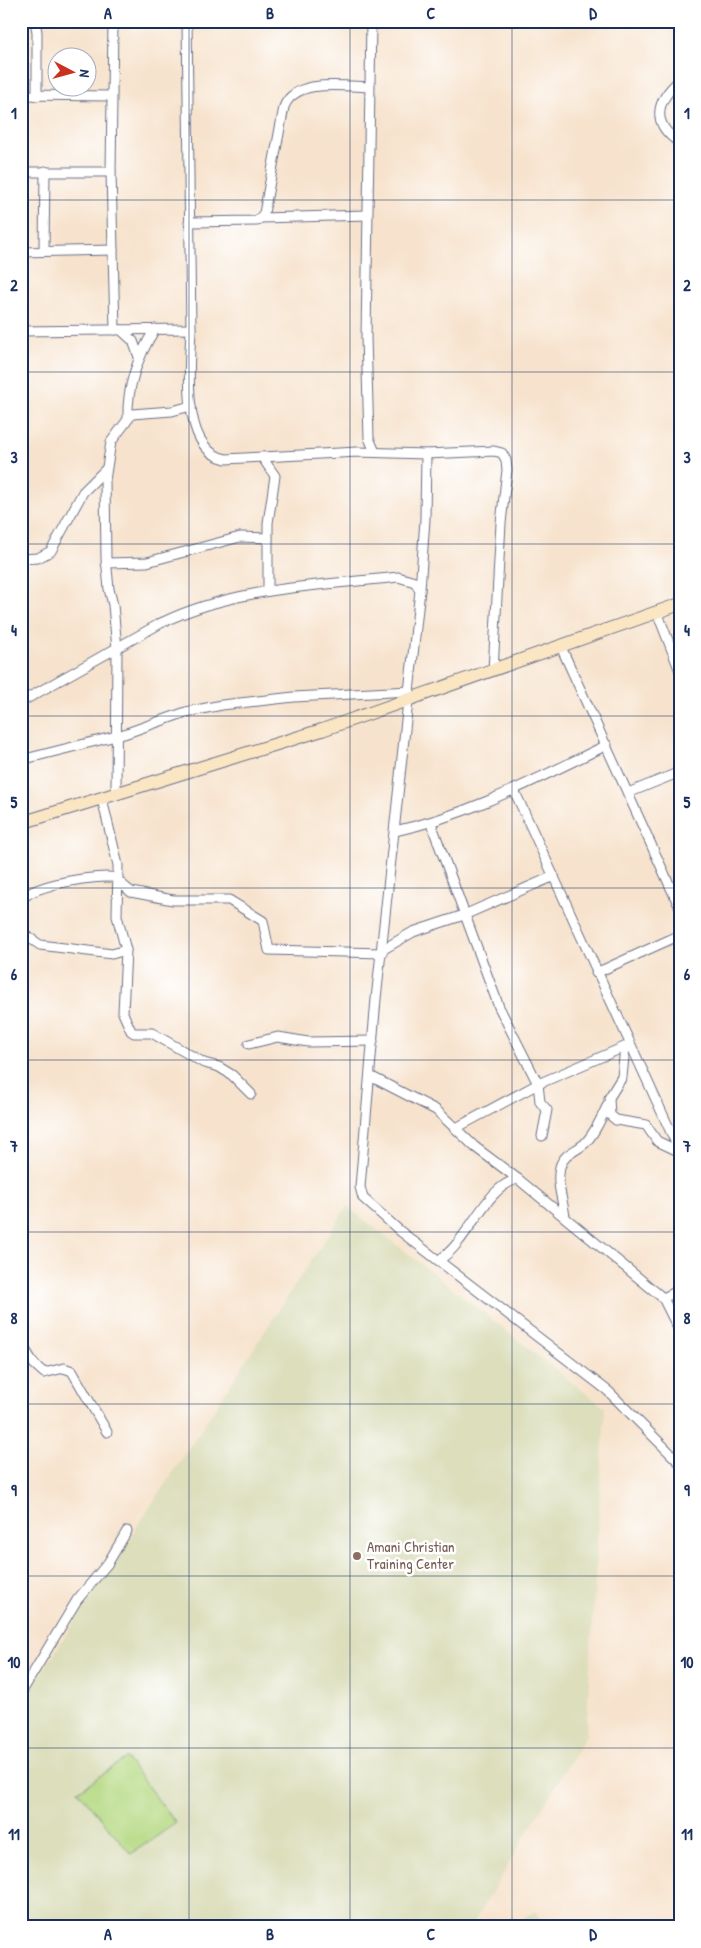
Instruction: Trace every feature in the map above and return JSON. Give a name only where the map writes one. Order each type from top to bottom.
[{"type":"street","points":[[35,21],[37,32],[37,96]]},
{"type":"street","points":[[114,21],[111,172],[118,330],[133,342],[139,357]]},
{"type":"street","points":[[187,21],[191,406],[195,428],[205,448],[226,460],[358,452],[426,454],[494,451],[502,453],[506,460],[493,671]]},
{"type":"street","points":[[371,21],[368,87],[366,337],[369,440],[375,452]]},
{"type":"street","points":[[680,80],[669,90],[659,108],[664,127],[680,142]]},
{"type":"street","points":[[261,218],[264,213],[284,107],[289,97],[300,91],[319,87],[368,87]]},
{"type":"street","points":[[21,95],[112,96]]},
{"type":"street","points":[[44,251],[45,171]]},
{"type":"street","points":[[21,172],[111,172]]},
{"type":"street","points":[[189,222],[368,214]]},
{"type":"street","points":[[21,252],[113,250]]},
{"type":"street","points":[[21,331],[191,329]]},
{"type":"street","points":[[116,795],[117,649],[113,605],[108,589],[106,563],[106,468],[111,442],[128,416],[131,384],[139,357],[155,330]]},
{"type":"street","points":[[128,416],[138,412],[172,410],[191,406]]},
{"type":"street","points":[[358,452],[369,440]]},
{"type":"street","points":[[426,454],[425,519],[420,590],[359,1175],[360,1188],[363,1198],[439,1260],[608,1391],[680,1463]]},
{"type":"street","points":[[262,457],[275,476],[268,538],[268,591]]},
{"type":"street","points":[[21,559],[38,558],[51,551],[87,485],[100,476],[106,468]]},
{"type":"street","points":[[106,563],[147,562],[240,537],[268,538]]},
{"type":"street","points":[[21,702],[178,615],[233,598],[268,591],[398,577],[410,579],[420,590]]},
{"type":"street","points":[[21,823],[304,736],[409,695],[493,671],[680,604]]},
{"type":"street","points":[[657,612],[680,671]]},
{"type":"street","points":[[561,647],[680,908]]},
{"type":"street","points":[[21,760],[115,737],[186,712],[222,705],[302,696],[409,695]]},
{"type":"street","points":[[395,831],[431,824],[514,790],[606,744]]},
{"type":"street","points":[[628,793],[680,772]]},
{"type":"street","points":[[514,790],[554,876],[627,1046],[680,1152]]},
{"type":"street","points":[[102,799],[117,857],[117,916],[126,950],[123,1013],[130,1031],[134,1033],[152,1033],[204,1063],[219,1067],[232,1075],[252,1094]]},
{"type":"street","points":[[431,824],[499,1007],[538,1084],[540,1102],[547,1113],[542,1136]]},
{"type":"street","points":[[21,900],[32,892],[60,884],[97,877],[118,879],[131,892],[173,900],[233,902],[263,921],[269,950],[382,952],[413,932],[464,915],[554,876]]},
{"type":"street","points":[[21,932],[40,945],[112,954],[126,950]]},
{"type":"street","points":[[596,973],[680,935]]},
{"type":"street","points":[[249,1044],[278,1037],[308,1042],[373,1041]]},
{"type":"street","points":[[456,1128],[538,1084],[627,1046]]},
{"type":"street","points":[[565,1217],[559,1186],[560,1165],[571,1152],[584,1145],[592,1136],[622,1077],[627,1046]]},
{"type":"street","points":[[370,1076],[425,1103],[476,1147],[565,1217],[662,1298],[680,1332]]},
{"type":"street","points":[[608,1103],[612,1118],[646,1125],[657,1141],[680,1152]]},
{"type":"street","points":[[439,1260],[451,1251],[503,1184],[518,1179]]},
{"type":"street","points":[[662,1298],[680,1290]]},
{"type":"street","points":[[21,1344],[34,1364],[44,1373],[66,1368],[72,1371],[107,1432]]},
{"type":"street","points":[[21,1693],[77,1600],[108,1564],[126,1531]]},
{"type":"shaded area","name":"Amani Christian Training Center","points":[[347,1206],[605,1408],[586,1735],[471,1927],[21,1927],[21,1704]]},
{"type":"shaded area","points":[[535,1911],[545,1927],[511,1927]]},
{"type":"green space","points":[[126,1758],[176,1823],[131,1854],[78,1791]]},
{"type":"place","name":"Amani Christian Training Center","points":[[357,1556]]}]
